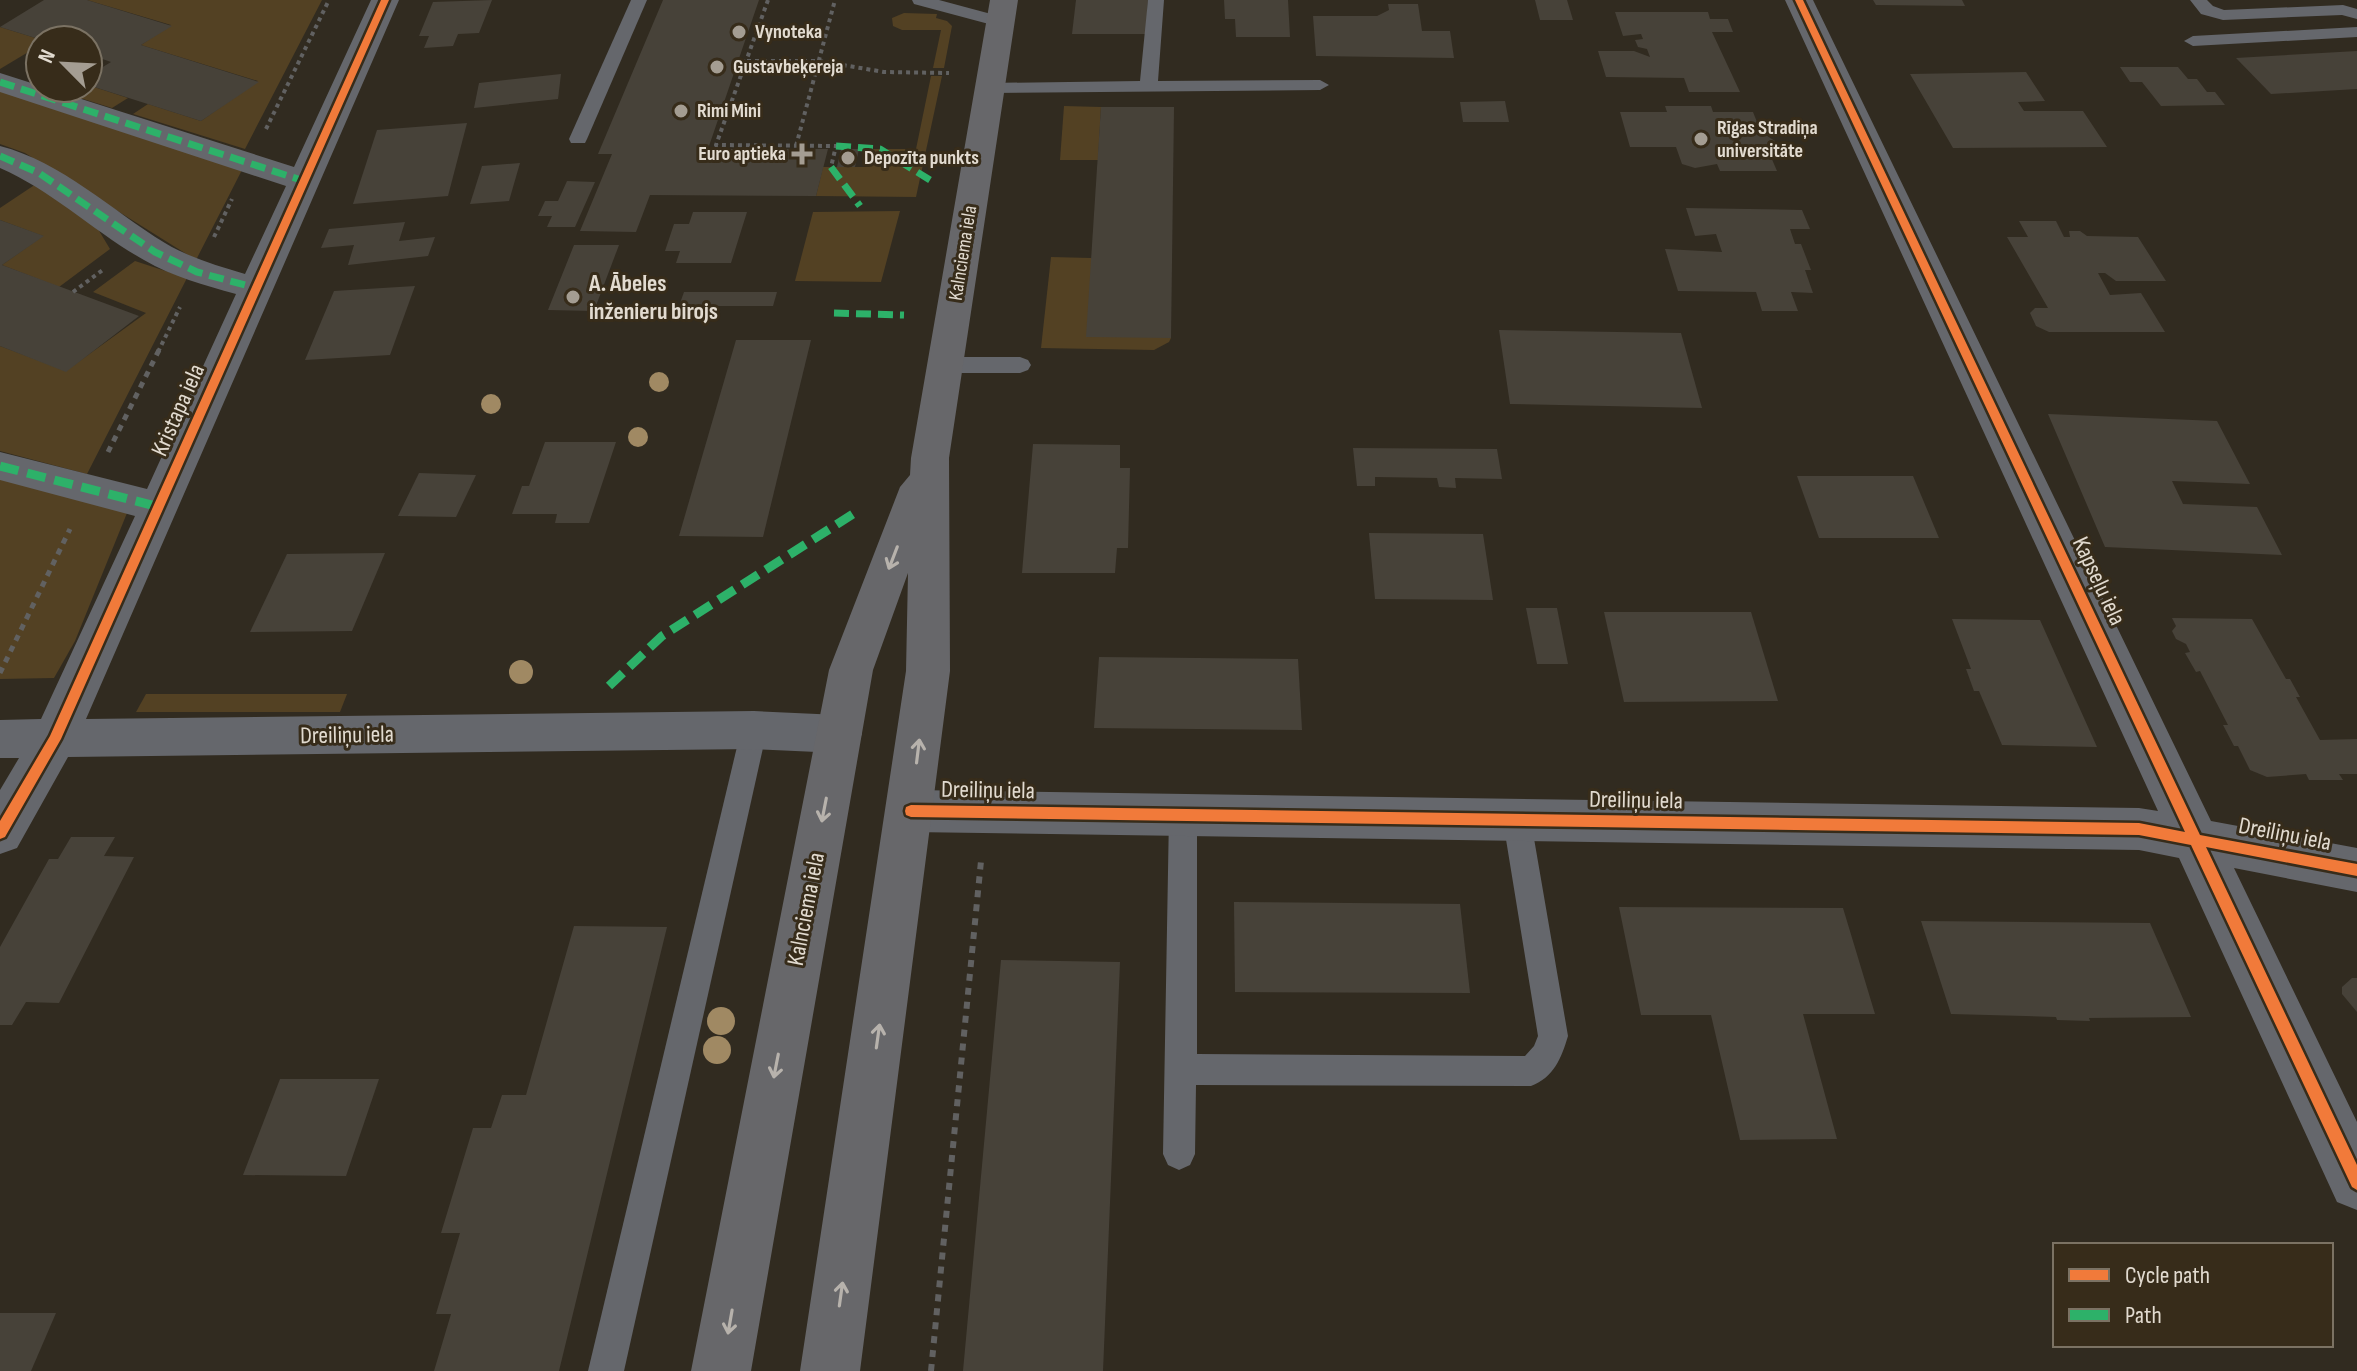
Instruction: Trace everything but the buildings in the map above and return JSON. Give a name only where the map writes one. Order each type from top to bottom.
[{"type":"main road","name":"Kalnciema iela","points":[[830,1371],[911,811],[928,671],[930,458],[1002,11]]},
{"type":"main road","name":"Kalnciema iela","points":[[721,1371],[851,670],[930,458]]},
{"type":"street","name":"Kristapa iela","points":[[0,833],[55,739],[385,0]]},
{"type":"street","name":"Kapseļu iela","points":[[1799,0],[2357,1182]]},
{"type":"street","points":[[0,82],[304,181]]},
{"type":"street","points":[[0,156],[39,173],[155,252],[197,272],[256,288]]},
{"type":"street","points":[[0,466],[159,507]]},
{"type":"street","name":"Dreiliņu iela","points":[[0,739],[754,730],[839,734]]},
{"type":"street","name":"Dreiliņu iela","points":[[911,811],[2139,829],[2357,870]]},
{"type":"lane","points":[[578,139],[639,0]]},
{"type":"lane","points":[[920,0],[1002,11]]},
{"type":"lane","points":[[1148,87],[1156,0]]},
{"type":"lane","points":[[2198,0],[2207,10],[2223,15],[2343,10],[2357,14]]},
{"type":"lane","points":[[2193,41],[2357,32]]},
{"type":"lane","points":[[989,88],[1320,85]]},
{"type":"lane","points":[[945,365],[1020,365]]},
{"type":"lane","points":[[606,1371],[754,730]]},
{"type":"lane","points":[[1179,1154],[1183,815]]},
{"type":"lane","points":[[1181,1069],[1531,1071],[1546,1056],[1553,1036],[1517,821]]},
{"type":"path","points":[[0,673],[329,0]]},
{"type":"path","points":[[768,0],[716,145],[836,146],[831,167]]},
{"type":"path","points":[[796,146],[835,0]]},
{"type":"path","points":[[739,61],[819,61],[884,72],[951,73]]},
{"type":"path","points":[[931,1371],[986,812]]},
{"type":"shaded area","points":[[87,0],[322,0],[245,149],[133,114],[148,104],[201,121],[258,81],[141,45],[171,25]]},
{"type":"shaded area","points":[[904,13],[937,14],[936,18],[952,26],[944,68],[933,68],[941,30],[902,30],[893,26],[892,18]]},
{"type":"shaded area","points":[[0,27],[24,34],[24,55],[0,69]]},
{"type":"shaded area","points":[[931,76],[942,76],[916,197],[816,196],[823,167],[866,167],[871,149],[916,149]]},
{"type":"shaded area","points":[[0,86],[24,94],[24,104],[53,104],[243,168],[196,260],[25,153],[0,144]]},
{"type":"shaded area","points":[[104,90],[128,98],[112,108],[99,104],[104,104]]},
{"type":"shaded area","points":[[1064,106],[1101,107],[1098,160],[1060,160]]},
{"type":"shaded area","points":[[36,184],[98,229],[110,249],[59,287],[2,265],[43,236],[0,220],[0,208]]},
{"type":"shaded area","points":[[900,211],[881,282],[795,281],[813,212]]},
{"type":"shaded area","points":[[1051,257],[1091,258],[1171,338],[1169,342],[1154,350],[1041,348]]},
{"type":"shaded area","points":[[135,261],[187,278],[87,474],[0,451],[0,346],[66,371],[146,313],[93,292]]},
{"type":"shaded area","points":[[0,479],[127,513],[75,641],[54,678],[0,679]]},
{"type":"shaded area","points":[[146,694],[347,694],[340,712],[136,712]]},
{"type":"marked path","points":[[0,82],[304,181]]},
{"type":"marked path","points":[[836,146],[880,149],[930,180]]},
{"type":"marked path","points":[[0,156],[39,173],[155,252],[197,272],[256,288]]},
{"type":"marked path","points":[[831,167],[860,206]]},
{"type":"marked path","points":[[834,313],[904,315]]},
{"type":"marked path","points":[[0,466],[159,507]]},
{"type":"marked path","points":[[609,686],[662,636],[853,514]]},
{"type":"cycle path","points":[[0,833],[55,739],[385,0]]},
{"type":"cycle path","points":[[1799,0],[2357,1182]]},
{"type":"cycle path","points":[[911,811],[2139,829],[2357,870]]},
{"type":"place","name":"Vynoteka","points":[[739,32]]},
{"type":"place","name":"Gustavbeķereja","points":[[717,67]]},
{"type":"place","name":"Rimi Mini","points":[[681,111]]},
{"type":"place","name":"Rīgas Stradiņa universitāte","points":[[1701,139]]},
{"type":"place","name":"Euro aptieka","points":[[802,154]]},
{"type":"place","name":"Depozīta punkts","points":[[848,158]]},
{"type":"place","name":"A. Ābeles inženieru birojs","points":[[573,297]]}]
